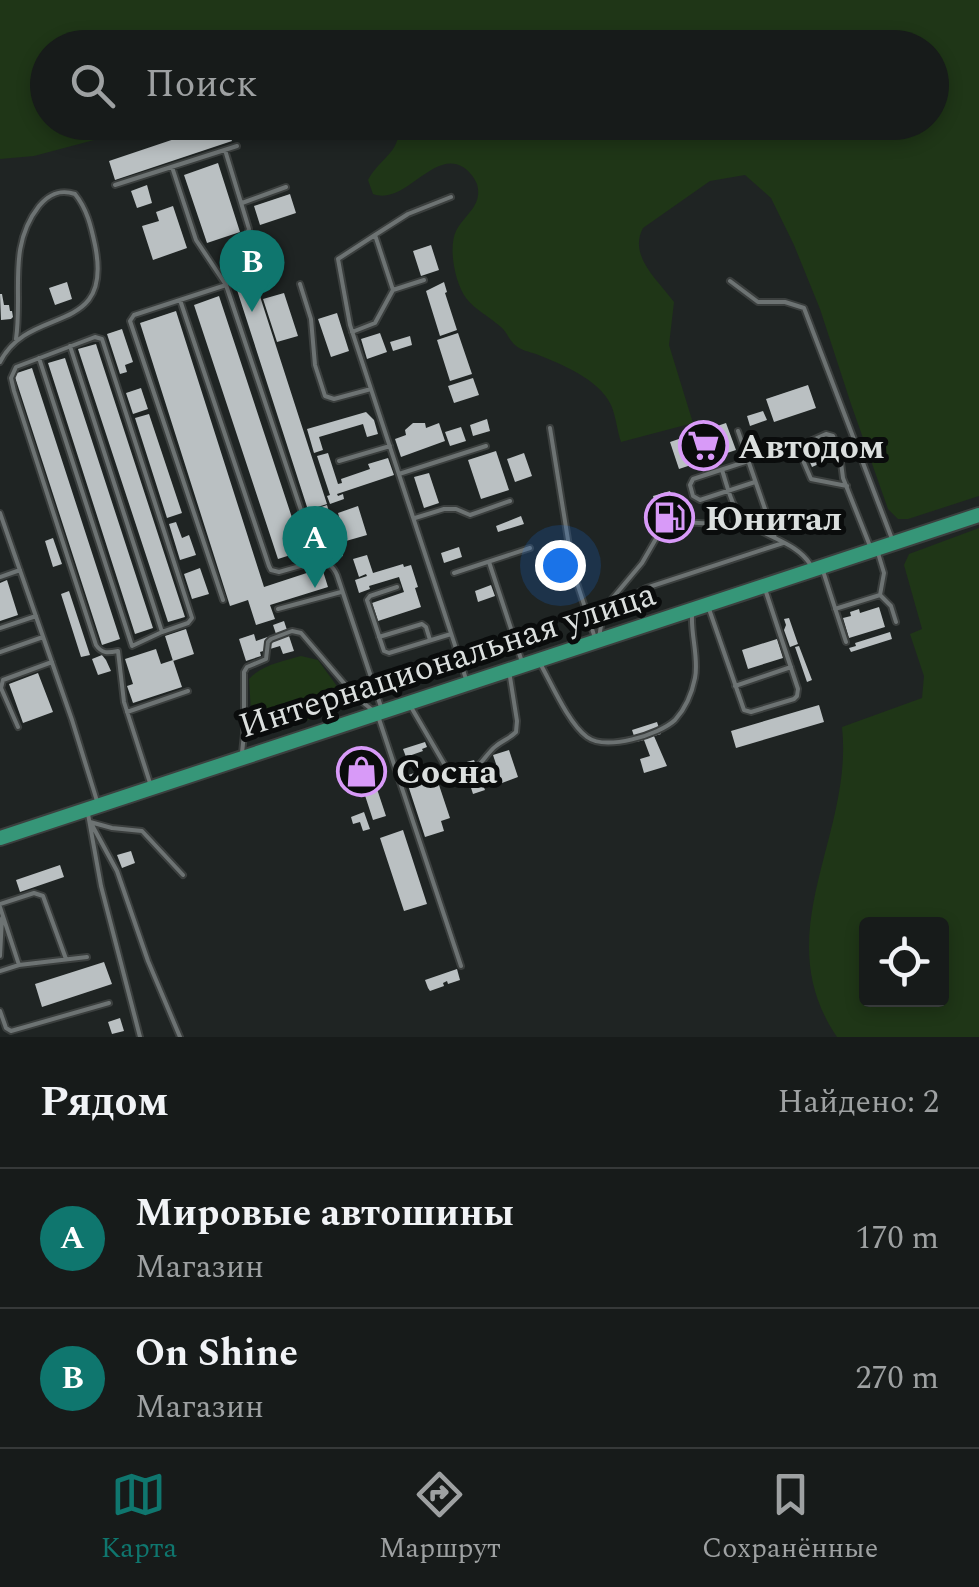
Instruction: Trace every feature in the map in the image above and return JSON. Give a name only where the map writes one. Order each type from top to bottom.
[{"type":"main road","name":"Интернациональная улица","points":[[0,838],[92,812],[151,788],[979,516]]},
{"type":"lane","points":[[115,186],[237,146]]},
{"type":"lane","points":[[222,600],[130,324],[134,315],[226,286],[249,229],[225,150]]},
{"type":"lane","points":[[172,167],[196,240],[226,286],[318,561]]},
{"type":"lane","points":[[242,202],[286,188]]},
{"type":"lane","points":[[14,369],[0,362],[16,339],[20,317],[18,260],[22,236],[31,217],[50,195],[68,191],[84,206],[90,224],[98,260],[96,290],[87,304],[16,339]]},
{"type":"lane","points":[[451,197],[408,214],[338,259],[352,332],[467,684]]},
{"type":"lane","points":[[375,235],[393,290]]},
{"type":"lane","points":[[352,332],[378,319],[393,290],[424,280]]},
{"type":"lane","points":[[730,281],[758,302],[785,302],[804,308],[894,543]]},
{"type":"lane","points":[[300,284],[312,319],[315,365],[325,396],[334,399],[371,389]]},
{"type":"lane","points":[[180,300],[268,566],[279,572],[318,561],[334,568],[462,966]]},
{"type":"lane","points":[[40,358],[132,646],[188,623],[191,613],[102,339],[95,337],[70,346],[40,358],[14,369],[14,391],[96,646],[102,652],[118,651],[121,688],[151,788]]},
{"type":"lane","points":[[70,346],[162,632]]},
{"type":"lane","points":[[550,428],[572,565],[597,641]]},
{"type":"lane","points":[[738,431],[775,538]]},
{"type":"lane","points":[[847,486],[811,478],[799,446],[830,434],[838,447],[847,486],[884,573],[880,595]]},
{"type":"lane","points":[[339,461],[390,446]]},
{"type":"lane","points":[[399,474],[486,446]]},
{"type":"lane","points":[[748,461],[693,479],[690,487],[697,500],[755,482]]},
{"type":"lane","points":[[722,470],[739,513],[817,568],[846,642]]},
{"type":"lane","points":[[413,518],[444,509],[470,515],[510,501]]},
{"type":"lane","points":[[0,513],[52,662],[92,812],[101,886],[140,1037]]},
{"type":"lane","points":[[597,641],[605,612],[642,564],[661,530],[681,522],[753,526]]},
{"type":"lane","points":[[605,612],[646,588],[783,543]]},
{"type":"lane","points":[[454,573],[530,548]]},
{"type":"lane","points":[[409,703],[452,774],[460,776],[476,770],[492,750],[516,732],[516,668],[489,562]]},
{"type":"lane","points":[[0,576],[20,570]]},
{"type":"lane","points":[[700,607],[742,706],[751,712],[794,699],[798,689],[764,586]]},
{"type":"lane","points":[[398,587],[368,597],[384,651],[389,653],[451,634]]},
{"type":"lane","points":[[278,609],[342,591]]},
{"type":"lane","points":[[835,609],[880,595]]},
{"type":"lane","points":[[880,595],[891,606],[896,622]]},
{"type":"lane","points":[[539,660],[579,730],[600,744],[615,744],[667,726],[686,706],[695,680],[692,639],[700,607]]},
{"type":"lane","points":[[0,628],[36,616]]},
{"type":"lane","points":[[379,637],[422,624],[430,640]]},
{"type":"lane","points":[[242,758],[244,672],[266,658],[271,639],[292,631],[305,635],[355,696],[380,713]]},
{"type":"lane","points":[[0,652],[43,637]]},
{"type":"lane","points":[[18,727],[1,688],[2,680],[52,662]]},
{"type":"lane","points":[[735,686],[791,667]]},
{"type":"lane","points":[[127,712],[188,692]]},
{"type":"lane","points":[[92,812],[112,828],[142,831],[183,875]]},
{"type":"lane","points":[[92,812],[180,1037]]},
{"type":"lane","points":[[1,908],[34,893],[43,896],[66,959]]},
{"type":"lane","points":[[0,956],[1,908]]},
{"type":"lane","points":[[1,908],[19,964]]},
{"type":"lane","points":[[0,971],[19,964],[87,957]]},
{"type":"lane","points":[[0,1010],[6,1028],[12,1031],[109,1003]]},
{"type":"green space","points":[[0,0],[979,0],[979,496],[908,519],[898,519],[888,509],[820,309],[794,245],[771,198],[745,175],[710,181],[643,228],[639,238],[642,258],[674,302],[669,345],[693,423],[621,442],[611,405],[598,387],[568,368],[517,347],[462,292],[453,247],[456,231],[478,198],[477,184],[469,172],[452,163],[441,165],[385,196],[373,194],[368,180],[397,140],[949,140],[949,30],[30,30],[30,140],[94,140],[34,156],[0,159]]},
{"type":"green space","points":[[979,528],[979,1037],[837,1037],[817,998],[810,960],[817,884],[842,767],[842,727],[922,698],[924,676],[910,634],[922,629],[904,565],[909,554]]},
{"type":"green space","points":[[301,656],[318,660],[348,707],[256,737],[249,679],[266,667]]},
{"type":"building","points":[[171,140],[232,141],[115,180],[109,161]]},
{"type":"building","points":[[218,163],[240,232],[207,243],[184,175]]},
{"type":"building","points":[[147,185],[152,203],[137,208],[131,191]]},
{"type":"building","points":[[290,194],[296,213],[260,225],[254,206]]},
{"type":"building","points":[[173,206],[187,248],[153,260],[142,226],[159,221],[156,212]]},
{"type":"building","points":[[431,245],[439,270],[421,276],[413,251]]},
{"type":"building","points":[[67,282],[72,299],[55,305],[49,288]]},
{"type":"building","points":[[444,282],[457,330],[440,336],[426,291]]},
{"type":"building","points":[[256,284],[327,504],[308,510],[237,290]]},
{"type":"building","points":[[284,293],[298,336],[277,342],[263,299]]},
{"type":"building","points":[[0,294],[4,305],[12,311],[11,319],[1,320]]},
{"type":"building","points":[[219,296],[303,551],[278,559],[194,305]]},
{"type":"building","points":[[176,311],[264,587],[322,568],[328,587],[270,605],[275,619],[256,625],[248,600],[230,606],[140,323]]},
{"type":"building","points":[[337,313],[349,351],[331,357],[318,319]]},
{"type":"building","points":[[122,329],[133,362],[125,365],[127,372],[120,374],[107,334]]},
{"type":"building","points":[[380,333],[387,352],[367,359],[361,339]]},
{"type":"building","points":[[458,333],[472,374],[450,381],[437,340]]},
{"type":"building","points":[[410,336],[412,345],[393,351],[390,342]]},
{"type":"building","points":[[96,344],[185,617],[168,622],[78,349]]},
{"type":"building","points":[[65,358],[153,628],[135,634],[48,363]]},
{"type":"building","points":[[32,368],[120,639],[102,645],[14,374]]},
{"type":"building","points":[[473,378],[479,395],[454,403],[448,386]]},
{"type":"building","points":[[808,385],[816,408],[774,422],[766,399]]},
{"type":"building","points":[[141,388],[148,409],[133,414],[126,393]]},
{"type":"building","points":[[763,411],[767,420],[750,426],[747,416]]},
{"type":"building","points":[[366,412],[374,420],[378,434],[367,437],[363,424],[319,437],[323,450],[314,453],[307,429]]},
{"type":"building","points":[[149,414],[182,513],[167,518],[135,418]]},
{"type":"building","points":[[487,419],[490,431],[473,436],[470,425]]},
{"type":"building","points":[[413,423],[425,423],[426,428],[439,423],[445,441],[401,457],[395,439],[406,435],[405,430]]},
{"type":"building","name":"Автодом","points":[[726,423],[736,450],[679,469],[670,442]]},
{"type":"building","points":[[461,427],[466,441],[450,446],[445,432]]},
{"type":"building","points":[[831,442],[837,456],[812,467],[806,453]]},
{"type":"building","points":[[496,451],[509,490],[481,499],[468,460]]},
{"type":"building","points":[[328,453],[338,484],[341,479],[370,469],[368,464],[388,458],[394,475],[337,494],[343,494],[344,499],[330,504],[317,456]]},
{"type":"building","points":[[524,453],[532,476],[515,482],[507,459]]},
{"type":"building","points":[[429,473],[439,503],[424,508],[414,477]]},
{"type":"building","points":[[670,491],[680,534],[669,538],[653,496]]},
{"type":"building","points":[[327,505],[343,556],[335,558],[323,554],[310,511]]},
{"type":"building","points":[[358,506],[367,535],[346,541],[338,513]]},
{"type":"building","points":[[521,516],[524,524],[498,532],[496,526]]},
{"type":"building","points":[[176,522],[182,538],[189,535],[196,555],[180,560],[169,524]]},
{"type":"building","points":[[53,538],[62,564],[53,567],[45,541]]},
{"type":"building","points":[[459,547],[462,557],[444,563],[441,553]]},
{"type":"building","points":[[367,555],[373,573],[411,565],[421,607],[378,621],[372,603],[404,592],[399,577],[359,593],[355,580],[367,576],[359,577],[353,559]]},
{"type":"building","points":[[200,568],[209,594],[192,599],[184,574]]},
{"type":"building","points":[[7,580],[18,615],[0,621],[0,583]]},
{"type":"building","points":[[491,585],[495,596],[478,602],[475,591]]},
{"type":"building","points":[[69,591],[90,655],[81,657],[61,594]]},
{"type":"building","points":[[879,607],[885,627],[849,638],[843,618],[859,609],[860,613]]},
{"type":"building","points":[[789,618],[798,644],[790,647],[784,630],[784,619]]},
{"type":"building","points":[[284,621],[294,651],[283,654],[280,646],[246,661],[239,639],[254,634],[256,641],[276,634],[273,625]]},
{"type":"building","points":[[186,629],[194,654],[173,661],[165,636]]},
{"type":"building","points":[[890,632],[892,639],[851,652],[849,648],[855,643]]},
{"type":"building","points":[[777,639],[783,658],[748,669],[742,650]]},
{"type":"building","points":[[799,646],[812,680],[807,682],[795,647]]},
{"type":"building","points":[[156,649],[161,664],[173,660],[182,687],[133,703],[127,686],[133,684],[125,659]]},
{"type":"building","points":[[102,655],[111,671],[98,675],[92,659]]},
{"type":"building","points":[[38,673],[53,712],[23,723],[9,684]]},
{"type":"building","points":[[819,705],[824,722],[736,748],[731,731]]},
{"type":"building","points":[[657,722],[661,734],[654,736],[667,766],[644,773],[640,759],[650,756],[644,740],[636,742],[632,730]]},
{"type":"building","points":[[425,742],[427,747],[423,751],[406,757],[403,749]]},
{"type":"building","points":[[509,750],[518,777],[502,783],[499,774],[481,780],[485,790],[473,794],[463,763],[474,760],[478,770],[496,764],[493,755]]},
{"type":"building","points":[[364,761],[386,816],[373,820],[359,777],[354,776],[351,767]]},
{"type":"building","points":[[433,767],[450,818],[441,821],[444,831],[425,837],[405,776]]},
{"type":"building","points":[[364,812],[370,829],[363,831],[360,822],[353,824],[351,817]]},
{"type":"building","points":[[403,830],[427,904],[404,911],[380,838]]},
{"type":"building","points":[[131,851],[135,863],[122,868],[117,855]]},
{"type":"building","points":[[60,865],[64,877],[20,892],[16,880]]},
{"type":"building","points":[[104,962],[112,984],[42,1007],[35,984]]},
{"type":"building","points":[[457,969],[460,980],[448,984],[447,981],[430,991],[425,980]]},
{"type":"building","points":[[120,1018],[124,1031],[112,1034],[108,1022]]},
{"type":"place","name":"On Shine","points":[[252,312]]},
{"type":"place","name":"Автодом","points":[[703,446]]},
{"type":"place","name":"Юнитал","points":[[670,518]]},
{"type":"place","name":"Мировые автошины","points":[[315,588]]},
{"type":"place","name":"Сосна","points":[[361,771]]}]
